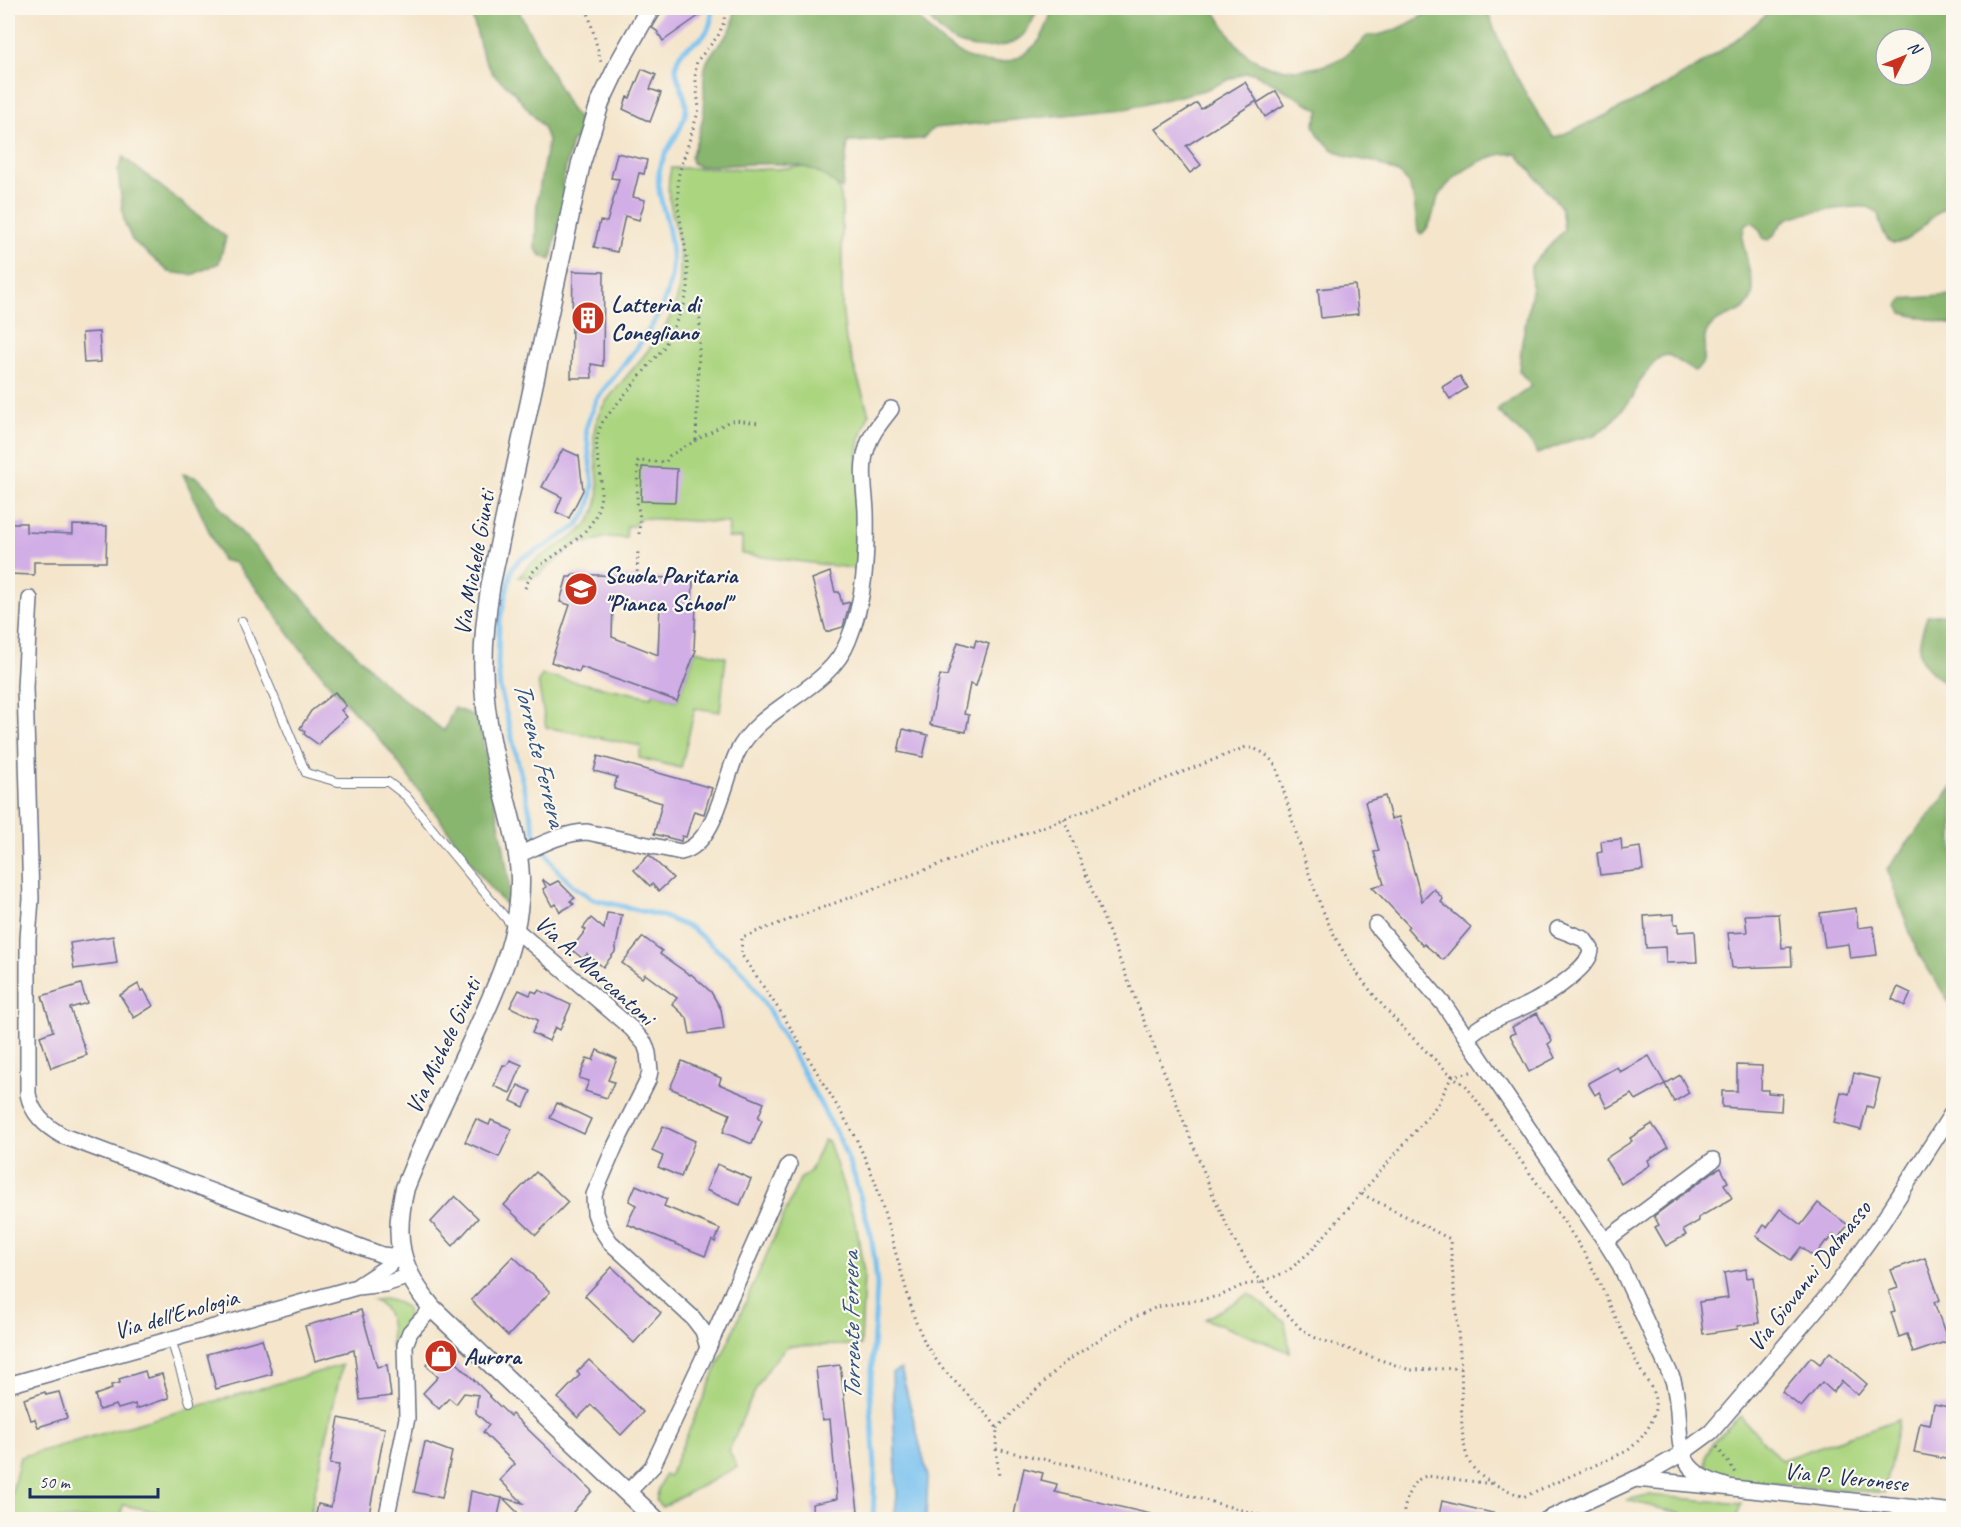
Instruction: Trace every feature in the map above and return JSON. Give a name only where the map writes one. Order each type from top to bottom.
[{"type":"street","name":"Via Michele Giunti","points":[[650,8],[609,83],[581,163],[485,619],[483,686],[486,712],[525,852],[515,929],[500,982],[405,1188],[399,1214],[398,1237],[400,1252],[410,1276],[432,1308],[656,1520]]},
{"type":"street","points":[[525,852],[561,836],[587,832],[681,852],[689,850],[700,841],[714,815],[736,755],[747,737],[767,718],[834,665],[847,644],[858,608],[864,576],[865,457],[869,441],[891,409]]},
{"type":"street","points":[[30,599],[25,687],[31,899],[28,939],[28,1094],[34,1111],[46,1125],[63,1136],[382,1255],[391,1256],[400,1252]]},
{"type":"street","points":[[1376,926],[1444,1006],[1620,1265],[1676,1392],[1681,1454]]},
{"type":"street","name":"Via A. Marcantoni","points":[[515,929],[632,1029],[645,1044],[650,1062],[648,1080],[615,1146],[594,1195],[595,1213],[600,1227],[610,1242],[693,1318],[703,1331],[708,1348]]},
{"type":"street","points":[[1467,1038],[1486,1023],[1535,1001],[1561,984],[1589,959],[1591,949],[1584,939],[1558,929]]},
{"type":"street","name":"Via Giovanni Dalmasso","points":[[1546,1520],[1635,1479],[1681,1454],[1714,1428],[1836,1286],[1883,1221],[1953,1110]]},
{"type":"street","points":[[1605,1240],[1713,1160]]},
{"type":"street","points":[[628,1492],[652,1467],[708,1348],[789,1165]]},
{"type":"street","name":"Via dell'Enologia","points":[[357,1287],[388,1266],[400,1252]]},
{"type":"street","name":"Via dell'Enologia","points":[[8,1385],[357,1287],[385,1284],[410,1276]]},
{"type":"street","points":[[386,1518],[407,1418],[405,1345],[410,1332],[432,1308]]},
{"type":"street","name":"Via P. Veronese","points":[[1681,1454],[1697,1474],[1713,1483],[1737,1484]]},
{"type":"street","name":"Via P. Veronese","points":[[1635,1479],[1737,1484],[1953,1512]]},
{"type":"lane","points":[[242,621],[306,774],[338,782],[388,782],[406,796],[515,929]]},
{"type":"lane","points":[[171,1339],[190,1402]]},
{"type":"lane","points":[[386,1518],[404,1520]]},
{"type":"path","points":[[587,8],[598,54],[609,83]]},
{"type":"path","points":[[525,588],[535,569],[583,534],[599,510],[602,492],[597,433],[603,421],[664,347],[684,305],[688,287],[687,258],[678,207],[678,177],[699,110],[695,72],[697,61],[718,36],[724,22],[725,8]]},
{"type":"path","points":[[696,440],[700,319],[703,305]]},
{"type":"path","points":[[639,534],[638,461],[666,462],[669,456],[728,422],[736,420],[759,423]]},
{"type":"path","points":[[637,578],[638,549]]},
{"type":"path","points":[[999,1477],[996,1449],[997,1428],[941,1366],[926,1345],[915,1320],[886,1215],[855,1136],[784,1017],[741,954],[742,937],[1064,819],[1246,747],[1268,755],[1276,766],[1313,883],[1339,945],[1386,1011],[1407,1034],[1466,1086],[1537,1180],[1593,1270],[1642,1375],[1654,1395],[1654,1407],[1647,1431],[1639,1442],[1627,1450],[1523,1497],[1482,1477],[1468,1459],[1464,1442],[1461,1368],[1450,1239],[1362,1194]]},
{"type":"path","points":[[1064,819],[1213,1195],[1233,1238],[1262,1282],[1286,1314],[1301,1329],[1316,1338],[1410,1370],[1461,1368]]},
{"type":"path","points":[[1452,1076],[1473,1072],[1484,1065]]},
{"type":"path","points":[[997,1428],[1064,1363],[1127,1320],[1157,1307],[1220,1296],[1243,1285],[1262,1282],[1288,1271],[1312,1250],[1438,1104],[1452,1076]]},
{"type":"path","points":[[1713,1441],[1734,1469],[1737,1484]]},
{"type":"path","points":[[996,1449],[1103,1472],[1278,1520]]},
{"type":"path","points":[[1402,1520],[1410,1491],[1420,1478],[1427,1476],[1494,1484]]},
{"type":"green space","points":[[470,8],[517,8],[571,110],[582,122],[577,139],[572,141],[562,185],[566,189],[551,260],[542,256],[535,249],[537,202],[548,140],[543,127],[511,89],[493,74],[483,56]]},
{"type":"green space","points":[[734,8],[912,8],[922,23],[950,48],[967,57],[985,62],[1002,62],[1019,57],[1035,45],[1044,33],[1053,8],[1213,8],[1235,42],[1253,59],[1273,67],[1296,70],[1318,67],[1338,60],[1367,36],[1394,30],[1433,10],[1475,8],[1489,16],[1517,79],[1554,138],[1670,83],[1724,48],[1773,8],[1953,8],[1953,203],[1909,238],[1899,243],[1891,242],[1883,233],[1878,213],[1868,207],[1813,212],[1792,217],[1784,221],[1769,240],[1764,239],[1753,222],[1745,224],[1742,238],[1753,288],[1752,297],[1743,309],[1717,321],[1707,331],[1703,362],[1700,367],[1694,371],[1669,355],[1662,356],[1655,361],[1639,382],[1633,397],[1608,426],[1592,436],[1570,441],[1537,454],[1532,444],[1497,410],[1532,386],[1519,371],[1522,341],[1532,291],[1531,266],[1564,230],[1561,207],[1517,154],[1496,156],[1462,172],[1439,197],[1431,222],[1421,234],[1418,231],[1414,201],[1408,183],[1400,174],[1375,162],[1348,157],[1332,149],[1319,136],[1314,125],[1320,110],[1254,73],[1244,73],[1205,90],[1125,109],[934,128],[922,139],[848,142],[842,189],[819,173],[800,166],[772,164],[699,166],[692,163],[691,157],[704,111],[706,64],[732,26]]},
{"type":"green space","points":[[922,8],[1038,8],[1027,30],[1018,39],[998,47],[987,48],[964,45],[954,41],[936,26]]},
{"type":"green space","points":[[123,157],[226,237],[219,263],[192,275],[169,272],[132,240],[124,221],[118,171]]},
{"type":"green space","points":[[817,165],[834,181],[840,192],[842,306],[846,341],[869,414],[860,439],[858,453],[860,499],[858,569],[742,554],[742,538],[728,538],[729,523],[640,518],[633,526],[627,526],[626,538],[606,537],[588,543],[581,540],[538,575],[519,577],[532,563],[570,539],[590,520],[596,507],[598,494],[594,441],[599,414],[609,397],[655,342],[676,303],[680,265],[669,197],[668,184],[671,168],[776,169]]},
{"type":"green space","points":[[1953,295],[1953,325],[1902,313],[1898,306],[1903,299]]},
{"type":"green space","points":[[183,474],[198,478],[210,490],[220,507],[239,530],[383,683],[444,731],[454,708],[478,717],[509,881],[508,907],[490,888],[389,750],[332,687],[292,638],[262,595],[235,563],[222,560]]},
{"type":"green space","points":[[1954,613],[1953,690],[1924,664],[1919,650],[1927,616]]},
{"type":"green space","points":[[696,650],[726,657],[720,712],[695,708],[681,768],[639,758],[641,746],[546,727],[538,682],[542,675],[652,697],[653,693],[677,701]]},
{"type":"green space","points":[[1953,786],[1953,1008],[1917,952],[1887,869]]},
{"type":"green space","points":[[824,1140],[829,1142],[857,1229],[864,1273],[861,1345],[788,1346],[778,1356],[761,1381],[740,1424],[729,1451],[737,1467],[662,1507],[656,1501],[665,1474],[669,1476],[800,1179],[810,1171]]},
{"type":"green space","points":[[1249,1294],[1285,1322],[1290,1352],[1205,1319]]},
{"type":"green space","points":[[384,1299],[405,1307],[408,1312],[394,1348],[392,1348],[388,1314],[380,1304],[373,1300]]},
{"type":"green space","points":[[342,1365],[309,1519],[192,1519],[123,1505],[120,1519],[8,1519],[20,1457]]},
{"type":"green space","points":[[1740,1416],[1781,1460],[1899,1419],[1885,1493],[1731,1480],[1709,1473],[1706,1456],[1709,1449]]},
{"type":"green space","points":[[1648,1495],[1741,1504],[1736,1519],[1702,1519],[1626,1500]]},
{"type":"water","points":[[901,1369],[928,1477],[926,1519],[894,1519],[897,1496],[892,1373]]},
{"type":"building","points":[[664,8],[710,8],[663,41],[657,31],[652,28]]},
{"type":"building","points":[[642,69],[656,75],[650,89],[661,93],[650,122],[623,109]]},
{"type":"building","points":[[1245,82],[1257,101],[1186,146],[1201,165],[1190,173],[1156,129],[1197,103],[1201,109]]},
{"type":"building","points":[[1276,91],[1284,105],[1265,117],[1257,103]]},
{"type":"building","points":[[617,153],[647,160],[644,174],[639,173],[633,197],[645,200],[639,220],[625,216],[617,252],[594,247],[600,221],[607,222],[619,179],[611,178]]},
{"type":"building","name":"Latteria di Conegliano","points":[[573,271],[604,272],[603,366],[591,364],[592,378],[571,378]]},
{"type":"building","points":[[1355,285],[1358,314],[1321,318],[1318,289]]},
{"type":"building","points":[[99,332],[101,362],[84,363],[82,333]]},
{"type":"building","points":[[1460,376],[1467,388],[1450,399],[1442,387]]},
{"type":"building","points":[[563,449],[579,456],[583,490],[569,518],[556,512],[562,497],[542,487]]},
{"type":"building","points":[[642,467],[677,469],[675,502],[641,501]]},
{"type":"building","points":[[9,523],[26,523],[26,532],[73,534],[73,525],[107,526],[106,562],[34,562],[34,575],[8,574]]},
{"type":"building","points":[[830,572],[835,592],[839,592],[842,604],[850,602],[843,627],[826,632],[812,579]]},
{"type":"building","points":[[573,574],[693,579],[692,606],[696,606],[694,649],[696,650],[677,701],[581,667],[579,672],[551,662],[570,605],[560,602],[567,577]],"holes":[[[613,603],[660,604],[658,655],[612,637]]]},
{"type":"building","points":[[976,640],[989,644],[976,686],[970,684],[964,714],[969,715],[966,732],[930,725],[940,675],[947,676],[958,642],[974,647]]},
{"type":"building","points":[[335,692],[346,706],[341,710],[347,717],[327,734],[319,745],[304,734],[305,732],[300,728],[311,711]]},
{"type":"building","points":[[903,729],[928,735],[923,757],[898,752]]},
{"type":"building","points":[[598,756],[712,788],[704,814],[694,811],[686,837],[682,836],[681,841],[654,834],[662,803],[614,789],[617,777],[594,771]]},
{"type":"building","points":[[1385,796],[1391,819],[1399,817],[1422,901],[1434,889],[1443,899],[1441,902],[1471,927],[1443,960],[1424,944],[1423,946],[1407,928],[1409,926],[1372,887],[1384,884],[1374,852],[1379,851],[1365,802]]},
{"type":"building","points":[[1621,839],[1622,850],[1640,847],[1643,870],[1600,875],[1597,853],[1602,852],[1601,841]]},
{"type":"building","points":[[649,855],[673,878],[659,891],[652,884],[650,886],[634,870]]},
{"type":"building","points":[[542,879],[550,885],[558,881],[575,898],[570,901],[574,904],[560,912],[556,904],[552,906],[543,889],[546,887]]},
{"type":"building","points":[[1856,908],[1858,928],[1873,926],[1877,955],[1850,958],[1848,944],[1825,947],[1820,913]]},
{"type":"building","points":[[607,913],[622,915],[615,952],[603,967],[587,954],[583,959],[571,949],[586,930],[583,928],[591,918],[604,929]]},
{"type":"building","points":[[1674,914],[1674,924],[1678,924],[1678,932],[1695,931],[1697,962],[1666,963],[1665,947],[1646,948],[1644,916]]},
{"type":"building","points":[[1779,914],[1782,948],[1791,947],[1792,966],[1732,968],[1728,933],[1747,932],[1745,915]]},
{"type":"building","points":[[113,936],[117,963],[74,969],[70,943]]},
{"type":"building","points":[[643,937],[662,951],[660,954],[691,974],[711,992],[721,1009],[724,1029],[690,1034],[687,1018],[672,1004],[677,998],[645,974],[642,978],[622,963]]},
{"type":"building","points":[[81,984],[87,1003],[70,1008],[87,1055],[51,1068],[40,1036],[53,1031],[42,996]]},
{"type":"building","points":[[138,984],[153,1006],[134,1018],[120,995]]},
{"type":"building","points":[[1898,987],[1911,993],[1905,1006],[1892,999]]},
{"type":"building","points":[[519,990],[530,995],[532,991],[537,993],[539,990],[571,1005],[560,1030],[555,1027],[549,1041],[532,1033],[538,1020],[510,1007]]},
{"type":"building","points":[[1537,1013],[1552,1041],[1548,1044],[1555,1058],[1529,1072],[1510,1035],[1515,1033],[1512,1027]]},
{"type":"building","points":[[597,1050],[617,1059],[608,1080],[614,1082],[607,1098],[585,1091],[589,1081],[579,1078],[587,1058],[593,1060]]},
{"type":"building","points":[[1649,1056],[1665,1084],[1636,1100],[1632,1094],[1607,1108],[1599,1092],[1595,1095],[1588,1083],[1617,1067],[1620,1072]]},
{"type":"building","points":[[510,1060],[522,1065],[510,1093],[494,1086],[503,1065],[507,1066]]},
{"type":"building","points":[[682,1061],[721,1078],[719,1084],[764,1103],[758,1118],[762,1120],[752,1144],[723,1132],[730,1114],[670,1088]]},
{"type":"building","points":[[1737,1065],[1762,1066],[1761,1090],[1782,1094],[1781,1111],[1722,1107],[1722,1091],[1737,1091]]},
{"type":"building","points":[[1854,1073],[1880,1079],[1873,1108],[1867,1106],[1861,1130],[1834,1123],[1841,1092],[1849,1094]]},
{"type":"building","points":[[1680,1075],[1689,1093],[1674,1102],[1665,1084]]},
{"type":"building","points":[[518,1085],[531,1091],[524,1107],[511,1101]]},
{"type":"building","points":[[557,1103],[591,1119],[584,1134],[550,1118]]},
{"type":"building","points":[[476,1119],[489,1125],[491,1120],[512,1129],[499,1157],[465,1142]]},
{"type":"building","points":[[1652,1124],[1668,1147],[1648,1160],[1650,1165],[1621,1184],[1605,1159],[1632,1141],[1630,1138]]},
{"type":"building","points":[[663,1126],[695,1141],[681,1177],[658,1167],[663,1156],[652,1151]]},
{"type":"building","points":[[717,1164],[751,1179],[740,1205],[706,1190]]},
{"type":"building","points":[[1721,1168],[1728,1182],[1724,1184],[1732,1198],[1698,1218],[1699,1221],[1683,1230],[1686,1235],[1666,1246],[1655,1227],[1659,1225],[1654,1216]]},
{"type":"building","points":[[536,1172],[568,1202],[536,1235],[504,1205]]},
{"type":"building","points":[[636,1185],[667,1199],[664,1206],[720,1229],[715,1242],[712,1240],[705,1256],[627,1224],[636,1205],[629,1201]]},
{"type":"building","points":[[455,1196],[478,1218],[453,1246],[431,1222]]},
{"type":"building","points":[[1818,1203],[1848,1225],[1838,1238],[1833,1235],[1828,1242],[1826,1241],[1814,1257],[1801,1247],[1791,1260],[1756,1236],[1764,1225],[1767,1227],[1780,1209],[1801,1225]]},
{"type":"building","points":[[513,1256],[550,1292],[508,1336],[471,1300]]},
{"type":"building","points":[[1925,1258],[1940,1300],[1934,1302],[1948,1341],[1913,1353],[1907,1334],[1899,1337],[1891,1312],[1895,1311],[1889,1291],[1898,1288],[1891,1270]]},
{"type":"building","points":[[612,1267],[661,1313],[634,1343],[585,1296]]},
{"type":"building","points":[[1746,1269],[1747,1278],[1753,1277],[1759,1323],[1737,1326],[1738,1329],[1703,1334],[1699,1302],[1728,1298],[1724,1273]]},
{"type":"building","points":[[361,1310],[377,1367],[387,1365],[391,1396],[360,1400],[354,1350],[315,1361],[305,1326]]},
{"type":"building","points":[[262,1339],[272,1374],[216,1389],[207,1354]]},
{"type":"building","points":[[442,1348],[491,1397],[489,1396],[510,1416],[512,1414],[592,1491],[573,1512],[580,1520],[525,1520],[503,1498],[523,1503],[500,1480],[515,1464],[483,1432],[489,1425],[476,1413],[478,1395],[464,1393],[456,1404],[449,1398],[439,1409],[423,1393],[438,1377],[426,1365]]},
{"type":"building","points":[[1830,1352],[1867,1384],[1858,1395],[1842,1381],[1833,1392],[1822,1382],[1801,1407],[1782,1392],[1811,1357],[1820,1364]]},
{"type":"building","points":[[589,1360],[643,1412],[621,1435],[591,1405],[578,1418],[558,1398],[580,1375],[577,1372]]},
{"type":"building","points":[[840,1365],[858,1511],[813,1519],[812,1504],[837,1499],[830,1419],[822,1420],[816,1368]]},
{"type":"building","points":[[145,1371],[147,1378],[162,1374],[169,1398],[136,1409],[135,1404],[118,1409],[116,1405],[99,1410],[95,1395],[112,1389],[111,1385],[120,1383],[119,1379]]},
{"type":"building","points":[[45,1392],[46,1395],[59,1392],[67,1418],[38,1427],[35,1419],[31,1420],[24,1399]]},
{"type":"building","points":[[1934,1404],[1953,1408],[1951,1460],[1914,1453],[1920,1423],[1930,1425]]},
{"type":"building","points":[[339,1418],[385,1428],[368,1520],[315,1520],[318,1504],[331,1507],[339,1465],[330,1464]]},
{"type":"building","points":[[425,1442],[452,1452],[442,1498],[414,1492]]},
{"type":"building","points":[[1024,1468],[1043,1473],[1041,1480],[1057,1484],[1055,1492],[1151,1514],[1150,1520],[1013,1520]]},
{"type":"building","points":[[471,1491],[502,1498],[497,1520],[483,1520],[467,1516]]},
{"type":"building","points":[[1442,1501],[1497,1514],[1496,1520],[1438,1520]]},
{"type":"waterway","name":"Torrente Ferrera","points":[[712,8],[711,21],[703,37],[685,49],[677,62],[676,68],[685,97],[686,110],[681,126],[664,157],[658,179],[672,253],[667,295],[648,332],[596,400],[586,429],[593,485],[587,512],[576,527],[520,559],[512,568],[499,623],[500,688],[535,833],[554,866],[573,886],[593,899],[662,916],[691,928],[736,965],[746,975],[771,1014],[840,1140],[854,1175],[871,1235],[875,1262],[877,1286],[870,1394],[875,1467],[873,1520]]},
{"type":"place","name":"Latteria di Conegliano","points":[[588,318]]},
{"type":"place","name":"Scuola Paritaria \"Pianca School\"","points":[[581,589]]},
{"type":"place","name":"Aurora","points":[[441,1356]]}]
